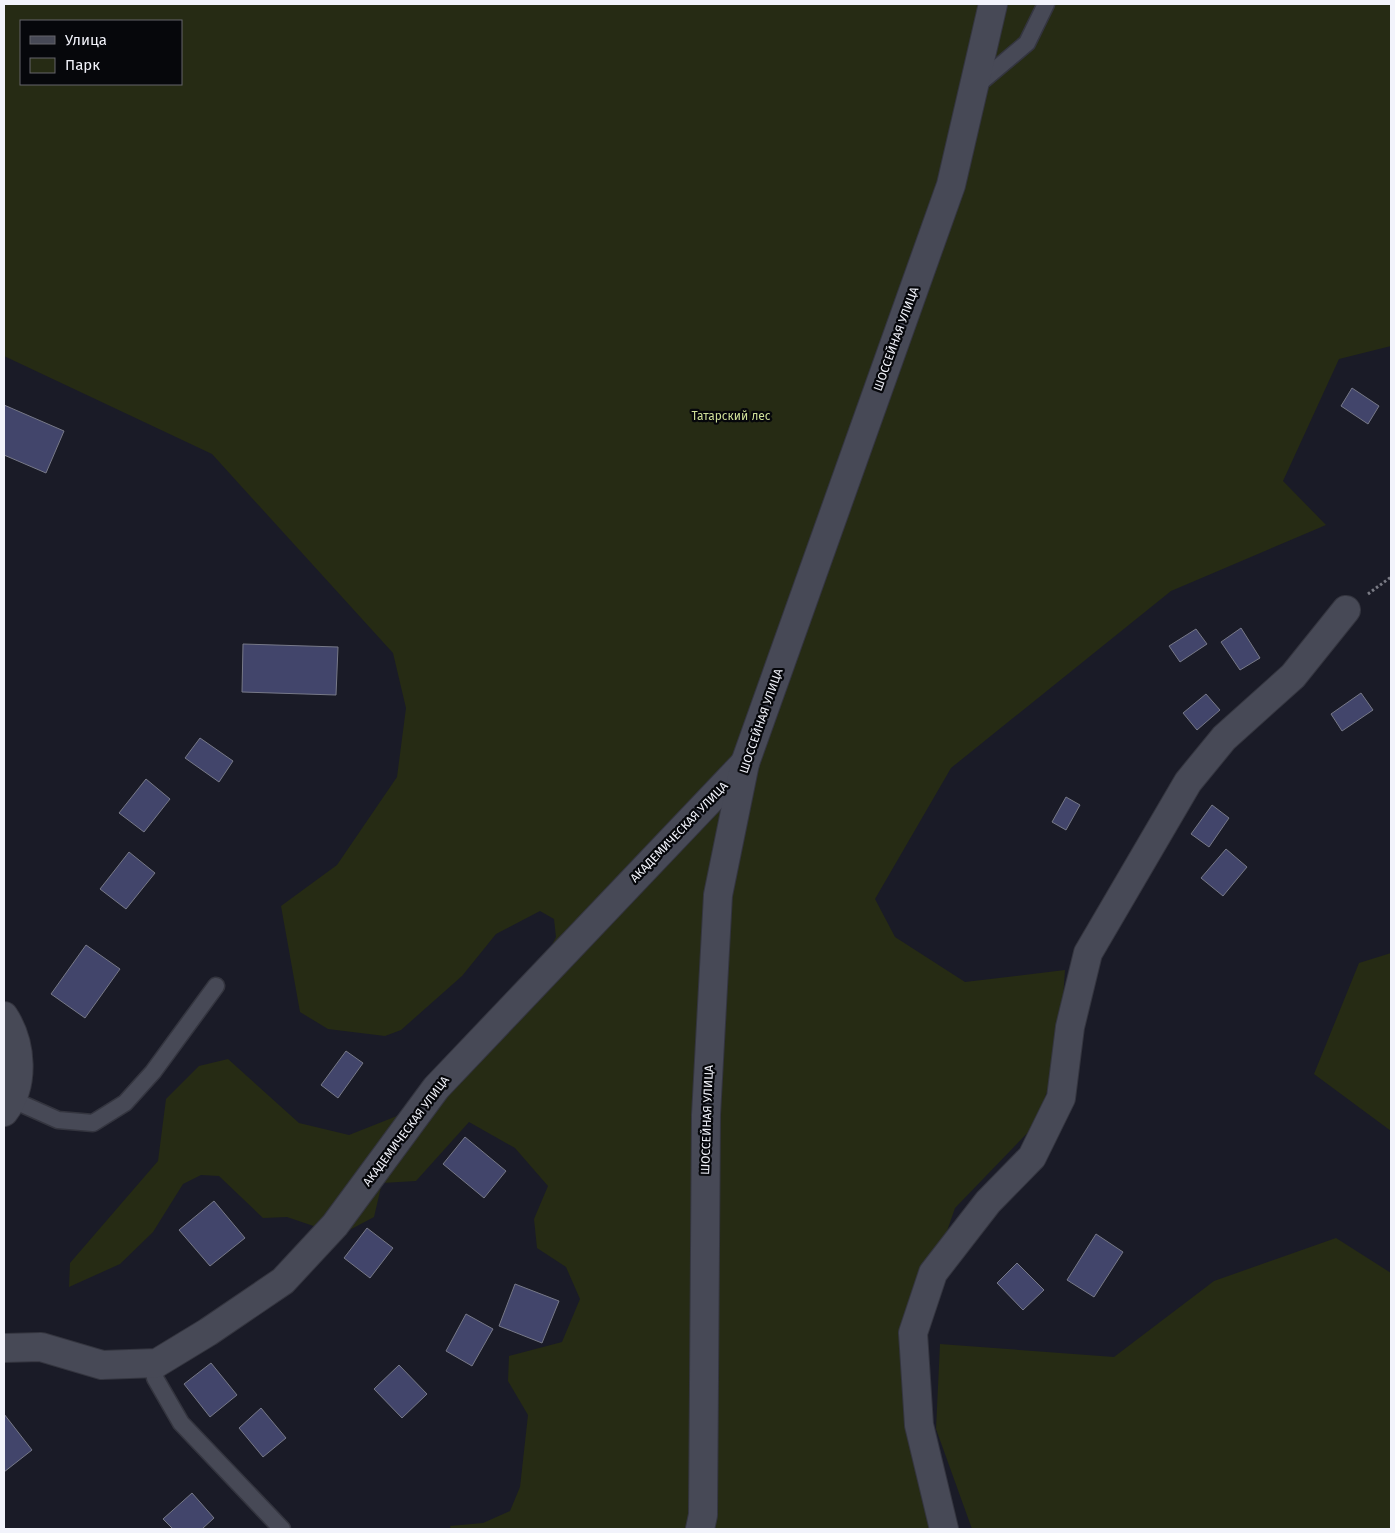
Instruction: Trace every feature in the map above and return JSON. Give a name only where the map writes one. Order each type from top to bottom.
[{"type":"street","name":"ШОССЕЙНАЯ УЛИЦА","points":[[700,1529],[703,1515],[706,1115],[718,896],[744,763],[951,185],[993,4]]},
{"type":"street","points":[[944,1529],[919,1426],[913,1333],[933,1273],[988,1202],[1032,1157],[1061,1098],[1070,1027],[1088,953],[1188,782],[1224,738],[1293,676],[1346,610]]},
{"type":"street","name":"АКАДЕМИЧЕСКАЯ УЛИЦА","points":[[4,1348],[41,1347],[102,1365],[157,1363],[208,1332],[282,1281],[335,1225],[436,1088],[744,763]]},
{"type":"street","points":[[4,1016],[9,1024],[20,1067],[8,1106]]},
{"type":"lane","points":[[974,87],[1027,43],[1046,4]]},
{"type":"lane","points":[[8,1106],[58,1120],[93,1123],[125,1103],[154,1072],[216,986]]},
{"type":"lane","points":[[157,1363],[155,1378],[181,1423],[282,1529]]},
{"type":"green space","name":"Татарский лес","points":[[4,4],[1391,4],[1391,346],[1339,359],[1283,481],[1326,525],[1171,591],[951,768],[875,899],[895,937],[965,982],[1065,970],[1059,1058],[1035,1125],[955,1208],[901,1364],[955,1529],[451,1529],[450,1526],[483,1523],[510,1511],[520,1487],[528,1415],[508,1381],[509,1356],[562,1342],[580,1299],[566,1267],[537,1248],[534,1219],[548,1186],[515,1148],[469,1122],[416,1181],[382,1183],[374,1217],[340,1235],[287,1217],[263,1218],[219,1176],[201,1175],[183,1184],[153,1232],[120,1264],[69,1287],[70,1263],[158,1161],[166,1099],[199,1066],[228,1059],[299,1123],[349,1135],[397,1116],[547,955],[556,937],[554,919],[540,911],[496,934],[462,976],[401,1030],[385,1036],[328,1029],[300,1012],[281,906],[337,865],[397,777],[406,708],[393,653],[212,454],[4,356]]},
{"type":"green space","points":[[1391,953],[1391,1131],[1314,1074],[1359,963]]},
{"type":"green space","points":[[1336,1238],[1391,1273],[1391,1529],[972,1529],[936,1429],[940,1344],[1114,1357],[1214,1281]]},
{"type":"building","points":[[1352,388],[1379,406],[1368,424],[1341,406]]},
{"type":"building","points":[[4,405],[64,431],[46,473],[4,455]]},
{"type":"building","points":[[1241,628],[1260,658],[1240,670],[1221,642]]},
{"type":"building","points":[[1196,629],[1207,644],[1180,662],[1169,646]]},
{"type":"building","points":[[243,644],[338,647],[336,695],[242,692]]},
{"type":"building","points":[[1361,693],[1373,710],[1342,731],[1331,714]]},
{"type":"building","points":[[1206,694],[1220,710],[1197,730],[1183,713]]},
{"type":"building","points":[[200,738],[233,761],[219,782],[185,758]]},
{"type":"building","points":[[146,779],[170,799],[144,832],[119,813]]},
{"type":"building","points":[[1066,797],[1080,805],[1066,830],[1052,822]]},
{"type":"building","points":[[1212,805],[1229,818],[1209,847],[1191,834]]},
{"type":"building","points":[[1226,849],[1247,867],[1223,896],[1201,878]]},
{"type":"building","points":[[129,852],[155,873],[126,909],[100,889]]},
{"type":"building","points":[[86,945],[120,969],[85,1018],[51,994]]},
{"type":"building","points":[[346,1051],[363,1063],[338,1098],[321,1085]]},
{"type":"building","points":[[465,1137],[506,1171],[484,1198],[443,1164]]},
{"type":"building","points":[[214,1201],[245,1238],[210,1266],[179,1230]]},
{"type":"building","points":[[367,1228],[393,1248],[370,1278],[344,1258]]},
{"type":"building","points":[[1096,1234],[1123,1252],[1094,1297],[1067,1280]]},
{"type":"building","points":[[1017,1263],[1044,1290],[1023,1310],[997,1283]]},
{"type":"building","points":[[515,1284],[559,1301],[542,1343],[499,1326]]},
{"type":"building","points":[[466,1314],[493,1329],[472,1366],[446,1351]]},
{"type":"building","points":[[211,1363],[237,1395],[210,1417],[184,1384]]},
{"type":"building","points":[[399,1365],[427,1394],[402,1418],[374,1389]]},
{"type":"building","points":[[261,1408],[286,1438],[263,1457],[239,1428]]},
{"type":"building","points":[[4,1414],[32,1450],[4,1472]]},
{"type":"building","points":[[192,1493],[214,1518],[202,1529],[173,1529],[163,1519]]}]
